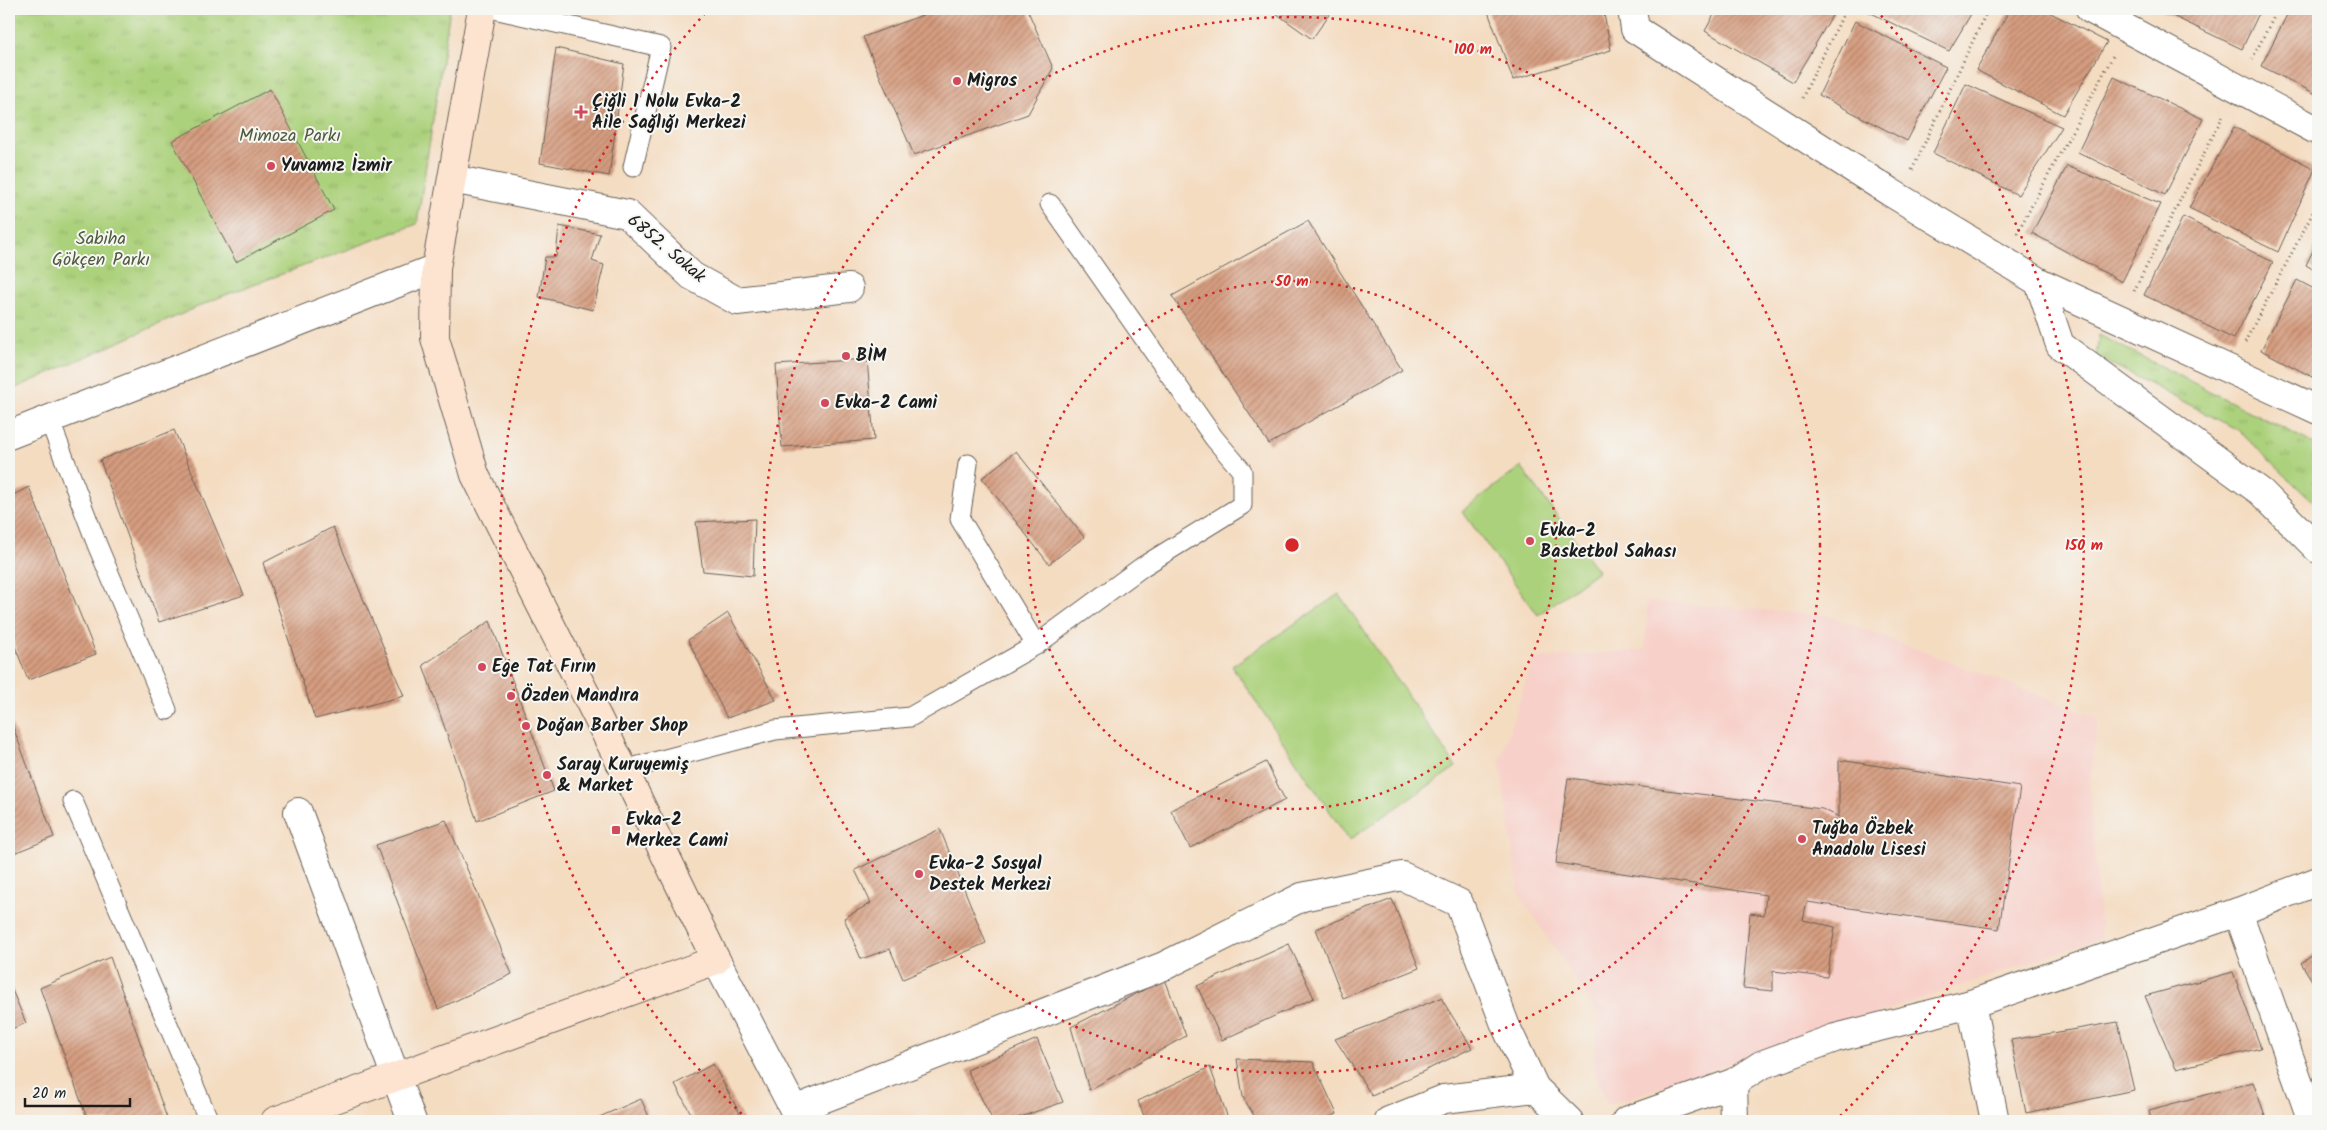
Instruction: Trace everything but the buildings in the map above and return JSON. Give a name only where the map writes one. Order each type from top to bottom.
[{"type":"street","points":[[482,9],[436,268],[435,338],[475,475],[624,770],[716,960],[797,1116],[1164,966],[1302,897],[1402,876],[1459,903],[1506,1027],[1535,1088],[1569,1121]]},
{"type":"street","points":[[1632,9],[1635,29],[1899,197],[2038,282],[2318,410]]},
{"type":"street","points":[[2090,9],[2318,131]]},
{"type":"street","name":"6852. Sokak","points":[[452,179],[627,214],[692,276],[737,301],[848,288]]},
{"type":"street","points":[[9,435],[436,268]]},
{"type":"street","points":[[2038,282],[2060,344],[2261,492],[2318,549]]},
{"type":"street","points":[[298,812],[412,1121]]},
{"type":"street","points":[[1626,1121],[1733,1083],[1761,1065],[1835,1038],[1971,1004],[2238,912],[2318,881]]},
{"type":"street","points":[[2238,912],[2312,1121]]},
{"type":"street","points":[[275,1121],[716,960]]},
{"type":"street","points":[[1971,1004],[1995,1121]]},
{"type":"street","points":[[1733,1083],[1734,1121]]},
{"type":"street","points":[[1389,1121],[1444,1099],[1535,1088]]},
{"type":"lane","points":[[494,9],[661,47],[633,167]]},
{"type":"lane","points":[[624,770],[775,730],[910,717],[1036,645],[1142,567],[1242,505],[1242,471],[1214,438],[1050,204]]},
{"type":"lane","points":[[48,419],[98,547],[168,710]]},
{"type":"lane","points":[[968,464],[960,519],[1036,645]]},
{"type":"lane","points":[[73,801],[209,1121]]},
{"type":"path","points":[[1788,127],[1846,9]]},
{"type":"path","points":[[1899,197],[1988,9]]},
{"type":"path","points":[[2119,319],[2278,9]]},
{"type":"path","points":[[2003,260],[2127,29]]},
{"type":"path","points":[[2230,369],[2318,203]]},
{"type":"shaded area","name":"Tuğba Özbek Anadolu Lisesi","points":[[1647,601],[1826,615],[2098,718],[2089,784],[2101,938],[1608,1105],[1593,1069],[1599,1016],[1519,894],[1500,761],[1533,659],[1645,650]]},
{"type":"green space","points":[[9,9],[450,9],[417,224],[220,297],[9,391]]},
{"type":"green space","points":[[2099,335],[2318,446],[2318,507],[2238,430],[2096,356]]},
{"type":"green space","name":"Evka-2 Basketbol Sahası","points":[[1521,467],[1598,571],[1538,615],[1462,511]]},
{"type":"green space","points":[[1339,594],[1456,767],[1349,840],[1232,666]]},
{"type":"place","name":"Migros","points":[[957,81]]},
{"type":"place","name":"Çiğli 1 Nolu Evka-2 Aile Sağlığı Merkezi","points":[[581,112]]},
{"type":"place","name":"Yuvamız İzmir","points":[[271,166]]},
{"type":"place","name":"BİM","points":[[846,356]]},
{"type":"place","name":"Evka-2 Cami","points":[[825,403]]},
{"type":"place","name":"Evka-2 Basketbol Sahası","points":[[1530,541]]},
{"type":"place","name":"Ege Tat Fırın","points":[[482,667]]},
{"type":"place","name":"Özden Mandıra","points":[[511,696]]},
{"type":"place","name":"Doğan Barber Shop","points":[[526,726]]},
{"type":"place","name":"Saray Kuruyemiş & Market","points":[[547,775]]},
{"type":"place","name":"Evka-2 Merkez Cami","points":[[616,830]]},
{"type":"place","name":"Tuğba Özbek Anadolu Lisesi","points":[[1802,839]]},
{"type":"place","name":"Evka-2 Sosyal Destek Merkezi","points":[[919,874]]},
{"type":"park label","name":"Mimoza Parkı","points":[[290,136]]},
{"type":"park label","name":"Sabiha Gökçen Parkı","points":[[101,249]]}]
